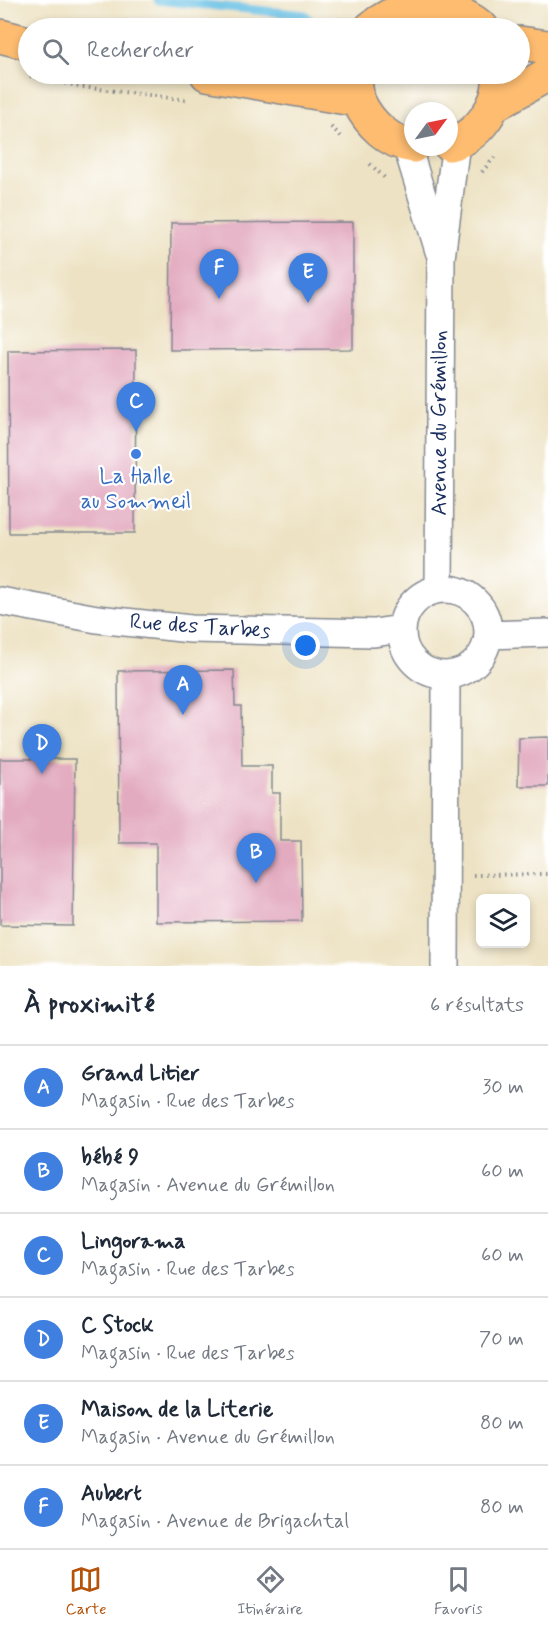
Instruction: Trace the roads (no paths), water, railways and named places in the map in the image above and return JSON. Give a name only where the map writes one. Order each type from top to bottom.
[{"type":"main road","points":[[383,18],[404,3],[431,3],[465,13]]},
{"type":"main road","points":[[0,36],[18,40]]},
{"type":"main road","points":[[530,45],[548,47]]},
{"type":"main road","points":[[530,79],[548,74]]},
{"type":"main road","points":[[283,84],[356,87],[369,120],[386,136],[404,140]]},
{"type":"main road","points":[[458,134],[478,127],[496,89],[513,84]]},
{"type":"street","name":"Avenue du Grémillon","points":[[431,156],[441,258],[439,588]]},
{"type":"street","name":"Avenue du Grémillon","points":[[431,156],[441,258]]},
{"type":"street","points":[[439,588],[464,593],[475,600],[483,610],[488,635],[486,648],[470,668],[446,676],[432,674],[419,667],[409,657],[402,644],[401,629],[404,615],[413,602],[425,593],[439,588]]},
{"type":"street","name":"Rue des Tarbes","points":[[0,600],[97,619],[191,629],[363,633],[401,629]]},
{"type":"street","points":[[488,635],[548,633]]},
{"type":"street","points":[[446,676],[446,966]]},
{"type":"waterway","points":[[158,0],[305,15],[308,18]]},
{"type":"place","name":"Aubert","points":[[219,299]]},
{"type":"place","name":"Maison de la Literie","points":[[308,303]]},
{"type":"place","name":"Lingorama","points":[[136,432]]},
{"type":"place","name":"La Halle au Sommeil","points":[[136,454]]},
{"type":"place","name":"Grand Litier","points":[[183,715]]},
{"type":"place","name":"C Stock","points":[[42,774]]},
{"type":"place","name":"bébé 9","points":[[256,883]]}]
